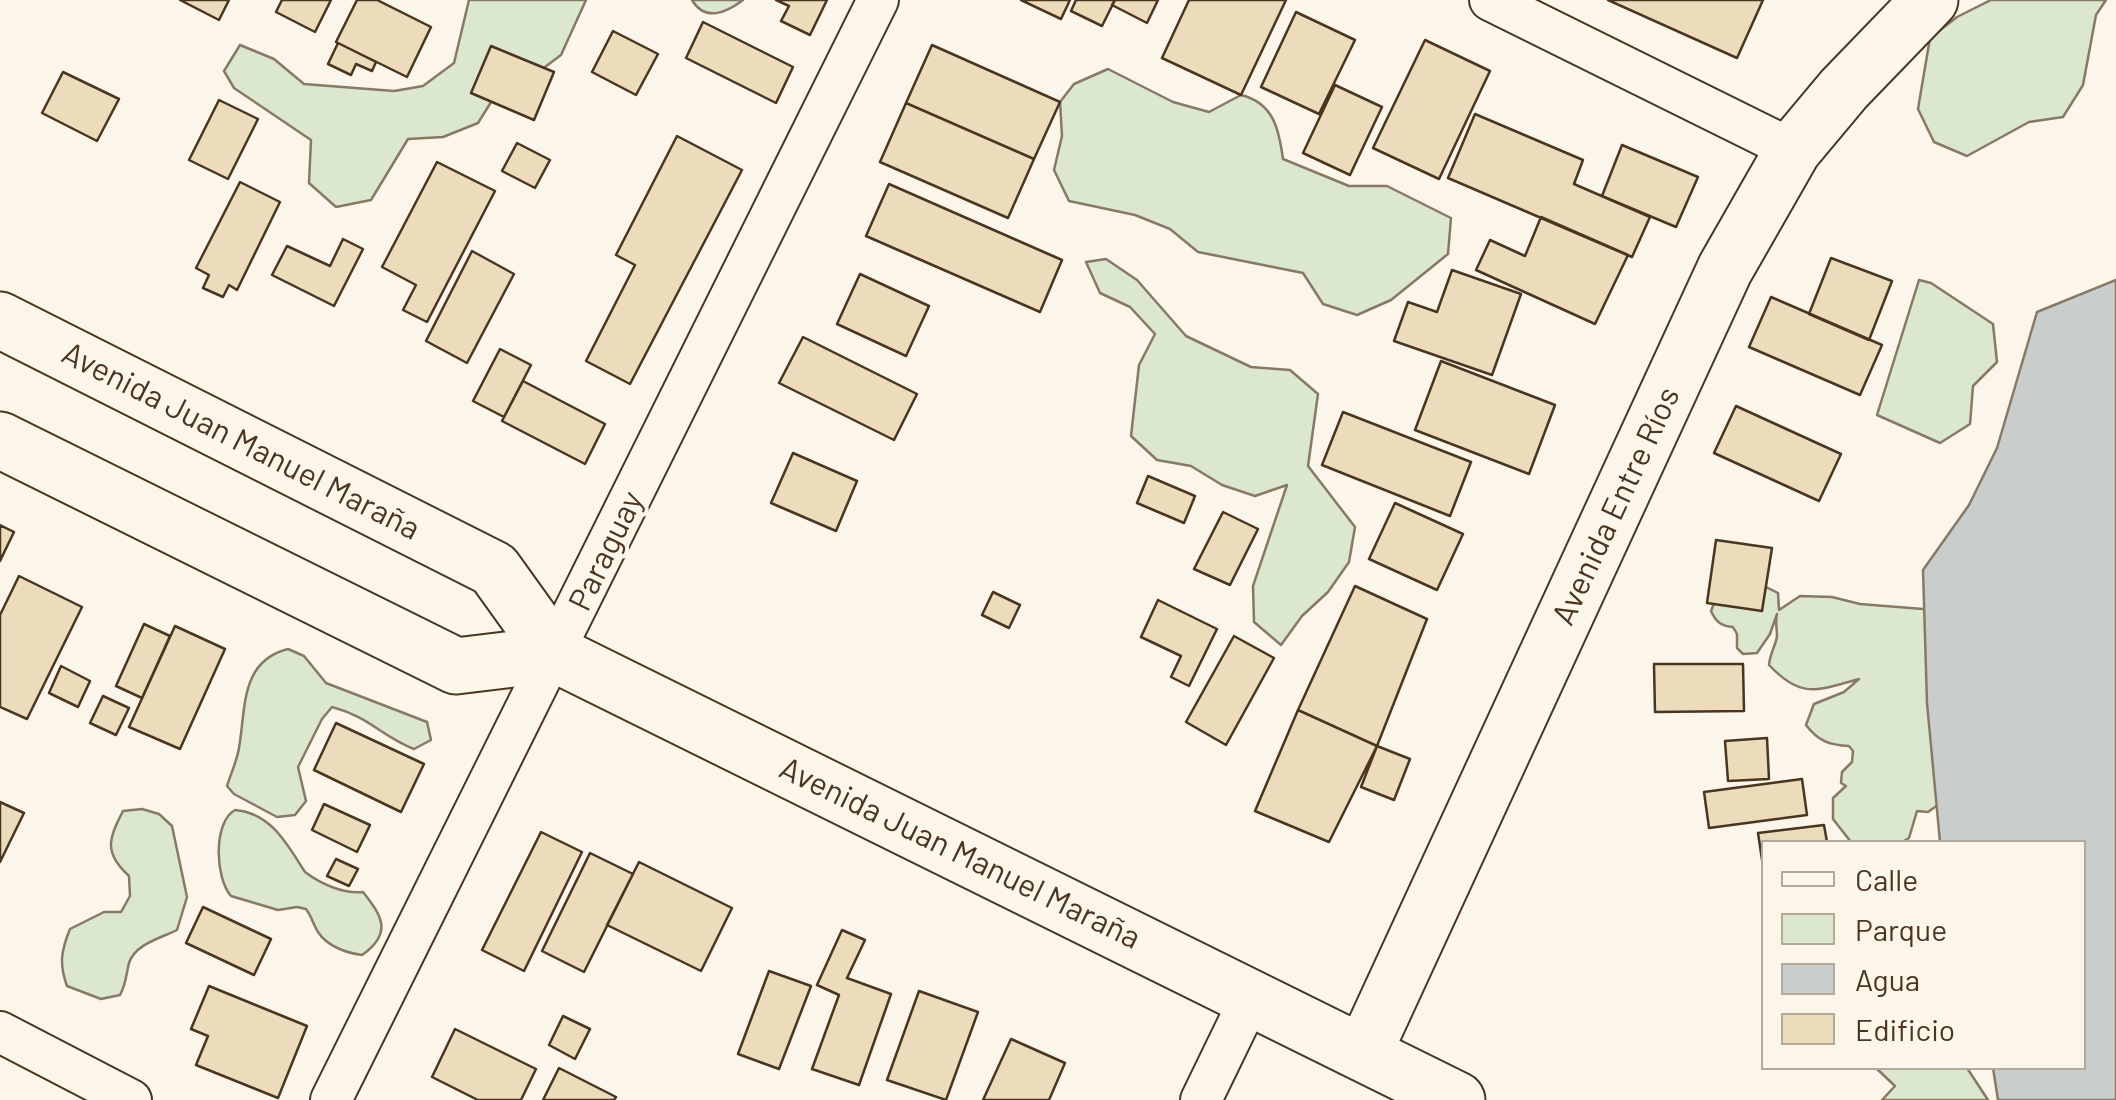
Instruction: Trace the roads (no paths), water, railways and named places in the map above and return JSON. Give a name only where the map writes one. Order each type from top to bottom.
[{"type":"street","name":"Paraguay","points":[[331,1100],[878,0]]},
{"type":"street","points":[[1490,0],[1794,150]]},
{"type":"street","name":"Avenida Entre Ríos","points":[[1364,1052],[1725,270],[1794,150],[1844,89],[1930,0]]},
{"type":"street","name":"Avenida Juan Manuel Maraña","points":[[0,320],[494,569],[556,654],[1458,1100]]},
{"type":"street","points":[[0,440],[456,666],[556,654]]},
{"type":"street","points":[[1205,1098],[1251,996]]},
{"type":"street","points":[[0,1032],[131,1100]]},
{"type":"water","points":[[2116,280],[2116,1100],[1998,1100],[1993,1070],[2086,1070],[2086,840],[1940,840],[1927,703],[1923,570],[1969,505],[1997,448],[2037,312]]}]
